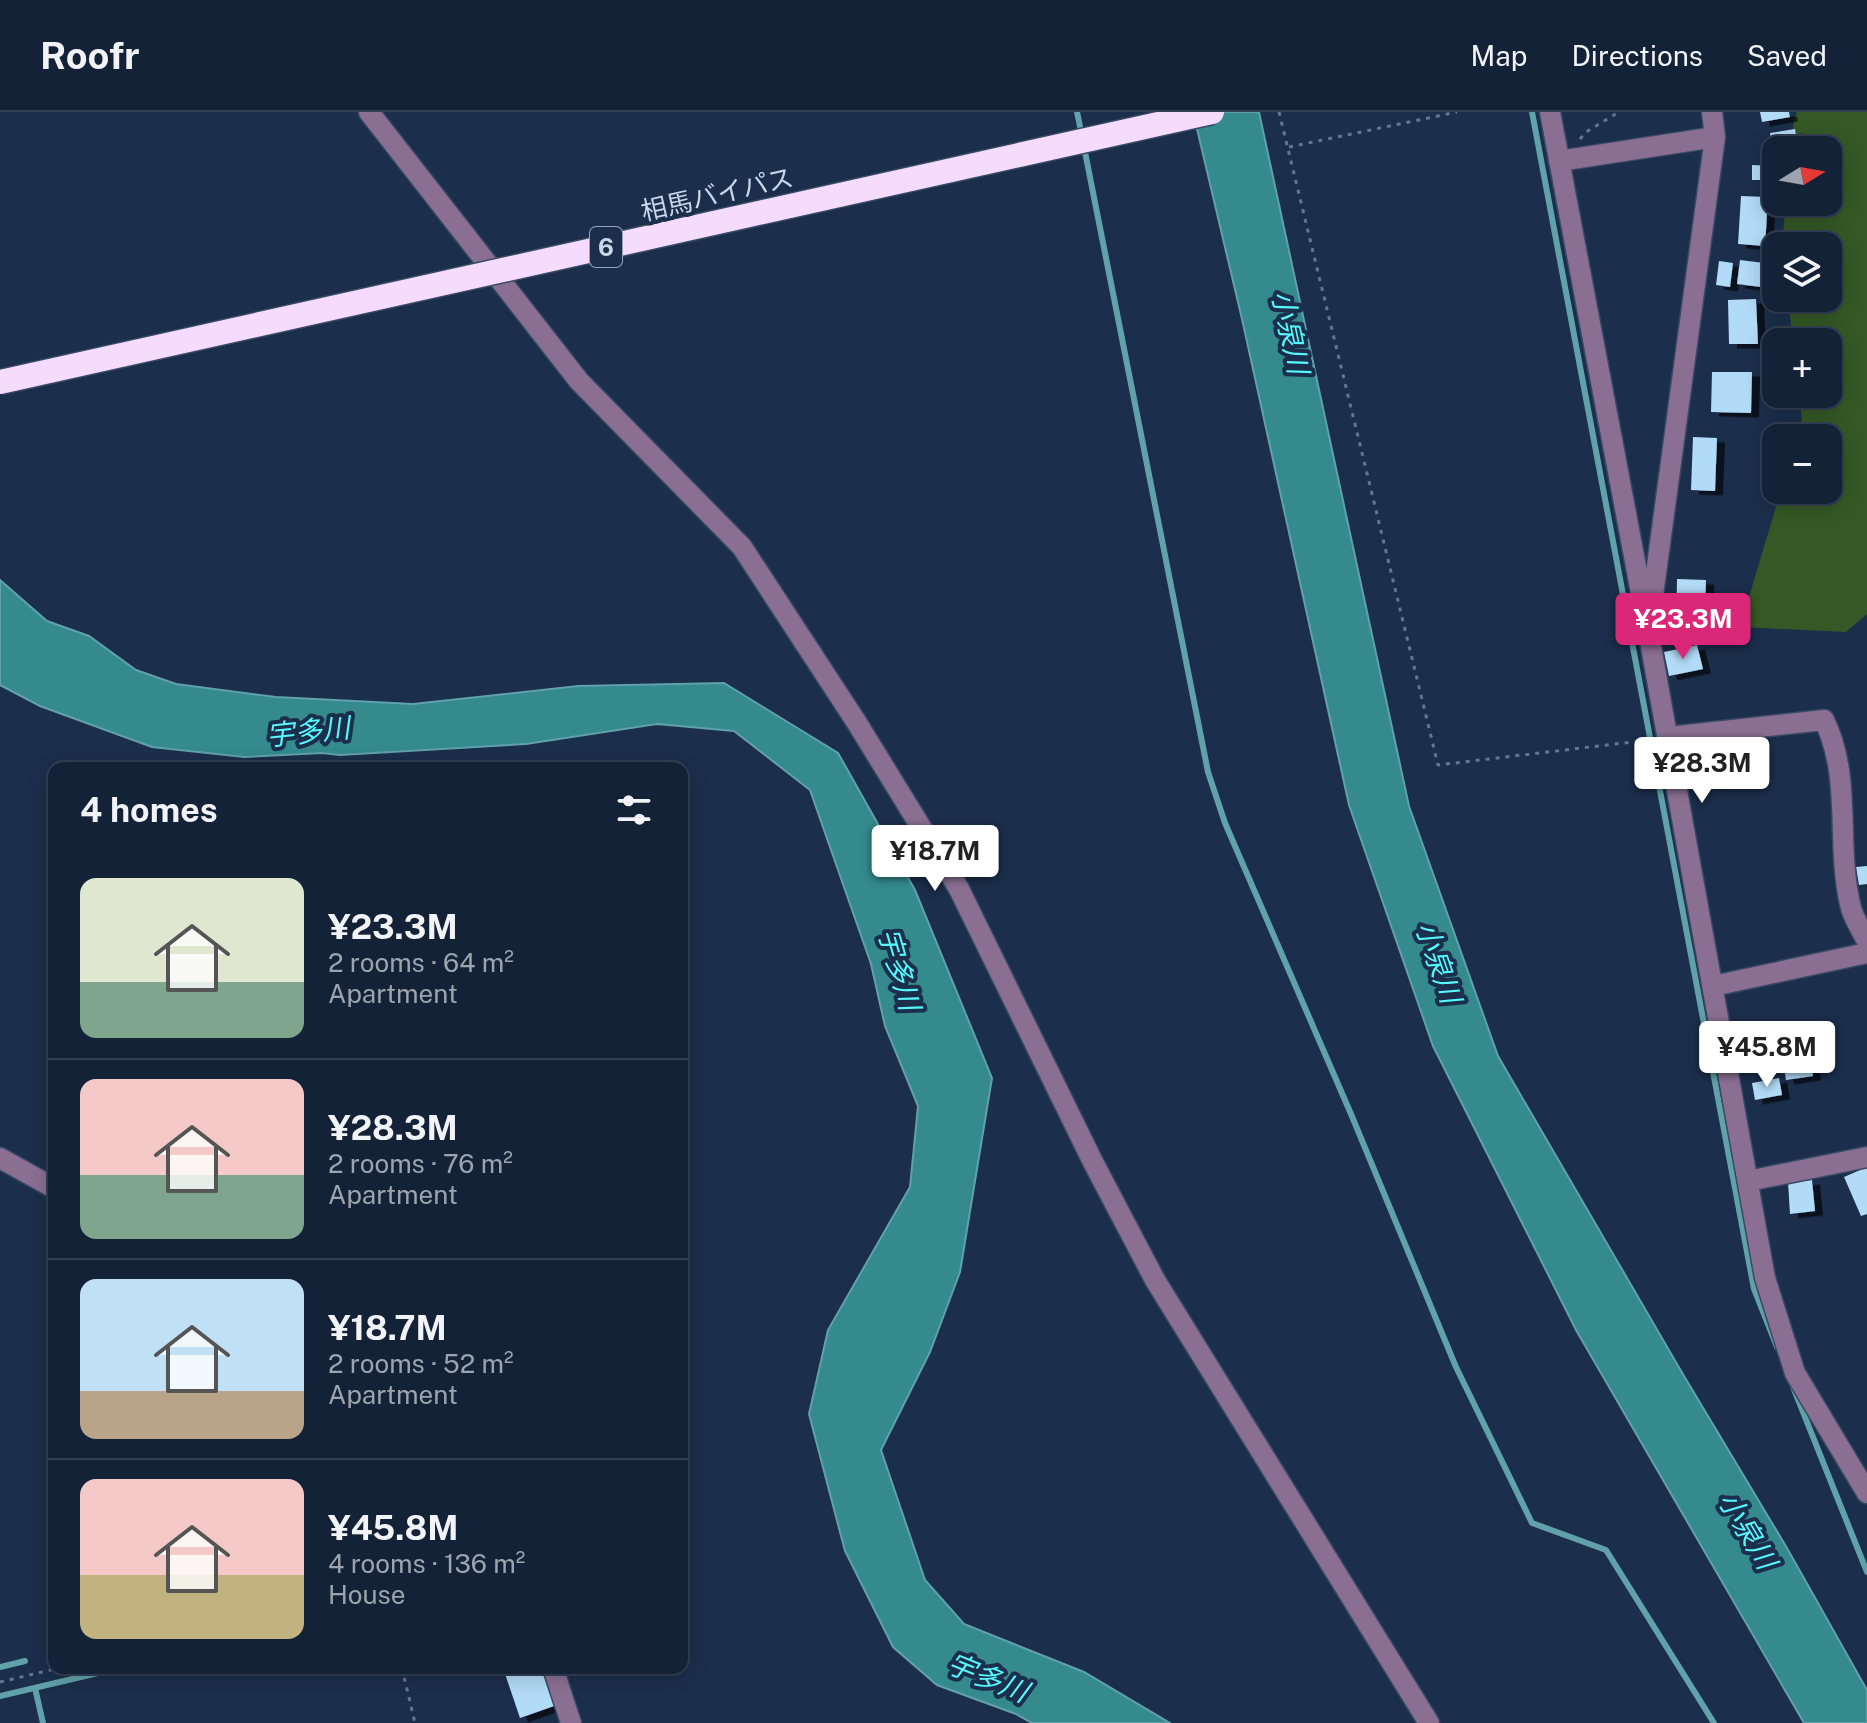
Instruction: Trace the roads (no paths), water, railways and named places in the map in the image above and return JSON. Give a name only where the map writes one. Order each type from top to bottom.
[{"type":"highway","name":"相馬バイパス","points":[[0,382],[1212,112]]},
{"type":"street","points":[[369,112],[579,381],[742,547],[841,698],[959,889],[1093,1162],[1155,1280],[1429,1723]]},
{"type":"street","points":[[1550,112],[1668,737],[1765,1278],[1795,1373],[1867,1493]]},
{"type":"street","points":[[1648,630],[1715,137],[1712,112]]},
{"type":"street","points":[[1559,161],[1715,137]]},
{"type":"street","points":[[1668,737],[1824,720],[1834,742],[1842,785],[1844,853],[1851,909],[1867,941]]},
{"type":"street","points":[[1713,986],[1867,953]]},
{"type":"street","points":[[1748,1181],[1867,1157]]},
{"type":"street","points":[[0,1158],[48,1185]]},
{"type":"street","points":[[555,1674],[571,1723]]},
{"type":"water","name":"小泉川","points":[[1193,112],[1259,112],[1409,806],[1498,1056],[1867,1690],[1867,1723],[1804,1723],[1576,1330],[1433,1046],[1349,805]]},
{"type":"water","name":"宇多川","points":[[0,580],[47,621],[89,636],[136,670],[176,684],[276,697],[413,704],[578,686],[724,683],[838,753],[915,890],[992,1078],[960,1272],[930,1352],[881,1450],[925,1580],[964,1624],[1084,1672],[1170,1723],[1032,1723],[1016,1714],[937,1685],[893,1647],[845,1551],[809,1414],[828,1330],[910,1187],[918,1106],[885,1026],[871,964],[810,790],[734,731],[657,724],[526,744],[340,755],[244,757],[152,747],[40,706],[0,685]]},
{"type":"waterway","points":[[1077,112],[1082,136]]},
{"type":"waterway","points":[[1532,112],[1754,1289],[1777,1347]]},
{"type":"waterway","points":[[1084,147],[1208,772],[1225,823],[1456,1367],[1532,1523],[1606,1550],[1714,1723]]},
{"type":"waterway","points":[[1793,1387],[1867,1572]]},
{"type":"waterway","points":[[0,1667],[25,1661]]},
{"type":"waterway","points":[[0,1696],[94,1674]]},
{"type":"waterway","points":[[35,1688],[43,1723]]}]
